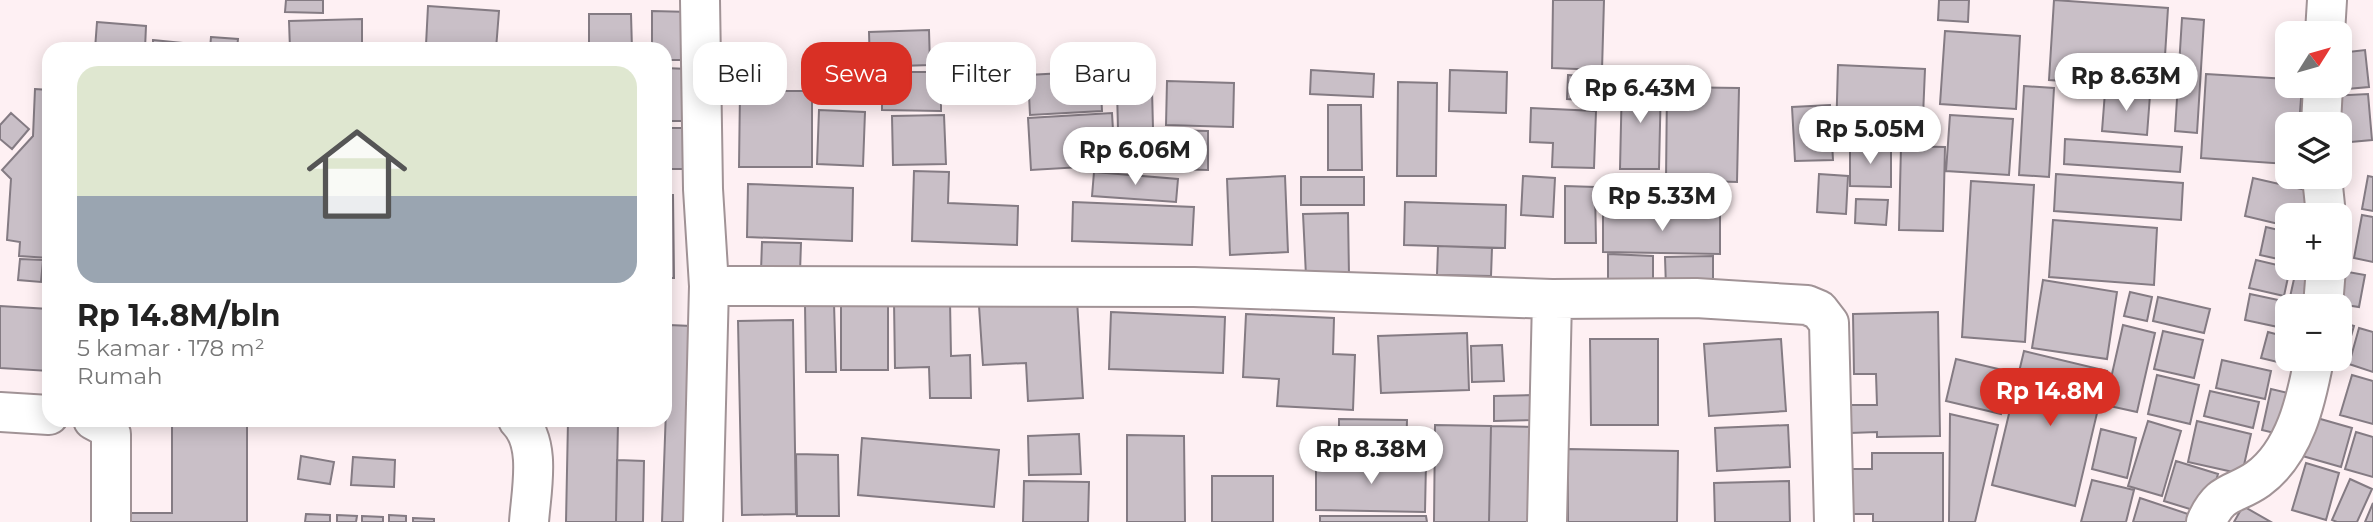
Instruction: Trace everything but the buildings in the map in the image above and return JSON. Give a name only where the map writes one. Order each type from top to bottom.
[{"type":"street","points":[[700,0],[703,189],[709,286],[703,522]]},
{"type":"street","points":[[2326,21],[2327,0]]},
{"type":"street","points":[[709,286],[1194,287],[1552,299],[1696,298],[1807,305],[1819,310],[1829,323],[1834,522]]},
{"type":"street","points":[[1547,522],[1552,299]]},
{"type":"street","points":[[2206,522],[2217,503],[2232,490],[2256,480],[2273,466],[2290,442],[2311,371]]},
{"type":"street","points":[[0,412],[42,415]]},
{"type":"street","points":[[106,427],[111,434],[111,522]]},
{"type":"street","points":[[524,427],[529,434],[532,447],[529,522]]}]
